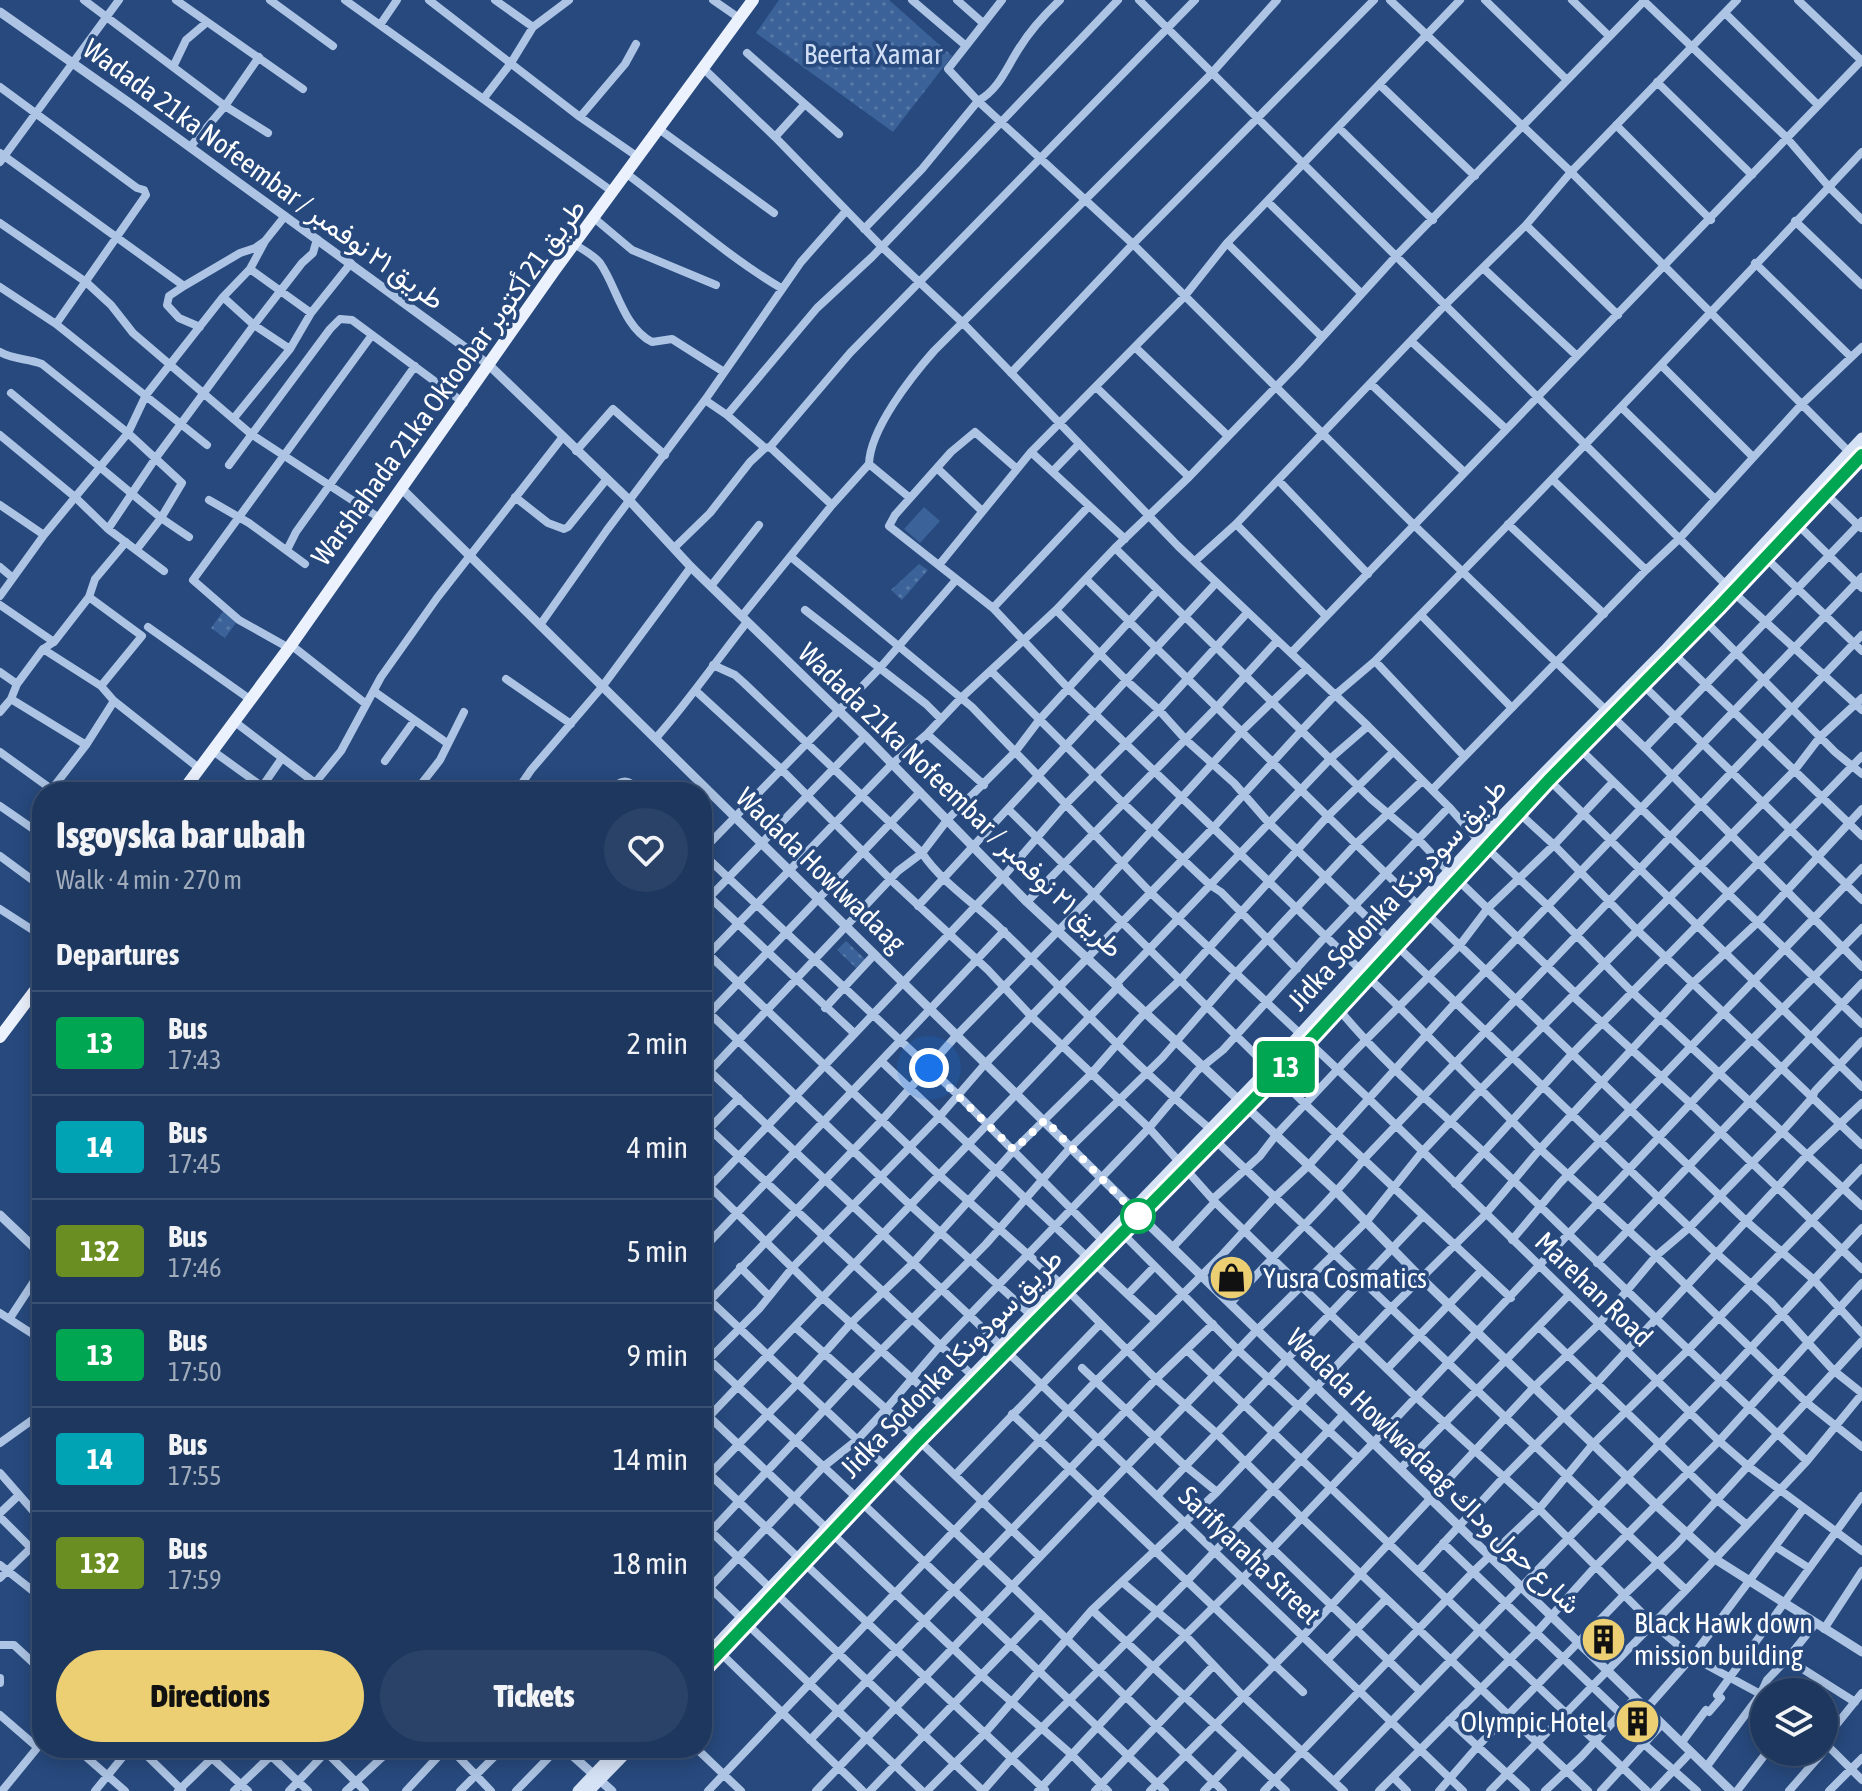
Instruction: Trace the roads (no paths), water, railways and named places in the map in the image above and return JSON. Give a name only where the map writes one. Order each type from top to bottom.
[{"type":"main road","name":"Warshahada 21ka Oktoobar طريق 21 أكتوبر","points":[[190,782],[464,403],[574,244],[753,0]]},
{"type":"main road","name":"Jidka Sodonka طريق سودونكا","points":[[1482,844],[1519,813],[1609,714],[1643,685],[1670,651],[1705,621],[1730,589],[1765,557],[1858,458],[1862,438]]},
{"type":"main road","name":"Jidka Sodonka طريق سودونكا","points":[[1090,1259],[1102,1240],[1136,1212],[1335,1005],[1369,978],[1394,941],[1482,844],[1858,458]]},
{"type":"main road","name":"Jidka Sodonka طريق سودونكا","points":[[1335,1005],[1360,969],[1394,941]]},
{"type":"main road","points":[[0,1037],[32,994]]},
{"type":"main road","name":"Jidka Sodonka طريق سودونكا","points":[[712,1652],[1090,1259],[1122,1233],[1136,1212]]},
{"type":"main road","name":"Jidka Sodonka طريق سودونكا","points":[[946,1409],[973,1376],[1004,1349],[1031,1315],[1063,1287]]},
{"type":"main road","name":"Jidka Sodonka طريق سودونكا","points":[[712,1655],[716,1649]]},
{"type":"main road","points":[[589,1791],[611,1758]]},
{"type":"main road","points":[[578,1791],[619,1758]]},
{"type":"street","points":[[84,0],[225,106],[268,133]]},
{"type":"street","points":[[119,0],[2,157],[184,286]]},
{"type":"street","points":[[176,0],[303,89]]},
{"type":"street","points":[[270,0],[333,46]]},
{"type":"street","points":[[345,0],[613,192]]},
{"type":"street","points":[[380,25],[397,0]]},
{"type":"street","points":[[429,0],[580,117],[638,157]]},
{"type":"street","points":[[495,0],[533,27]]},
{"type":"street","points":[[484,98],[533,27],[567,0]]},
{"type":"street","points":[[713,0],[739,18]]},
{"type":"street","points":[[912,0],[965,45]]},
{"type":"street","points":[[957,0],[983,23]]},
{"type":"street","points":[[1002,0],[948,69],[978,101],[1133,244],[1415,526],[1673,775],[1862,967]]},
{"type":"street","points":[[864,229],[922,169],[978,101],[1000,82],[1017,51],[1060,0]]},
{"type":"street","points":[[727,415],[817,308],[882,247],[1118,0]]},
{"type":"street","points":[[816,1791],[1258,1329],[1367,1221],[1450,1121],[1794,771],[1820,737],[1860,704],[1730,589],[1139,0]]},
{"type":"street","points":[[674,548],[710,513],[750,462],[768,448],[850,353],[1195,0]]},
{"type":"street","points":[[656,738],[696,691],[744,619],[791,557],[869,464],[869,450],[875,438],[916,372],[1211,74],[1277,0]]},
{"type":"street","points":[[1011,373],[1133,244],[1374,0]]},
{"type":"street","points":[[1390,0],[1571,172],[1711,315],[1858,458]]},
{"type":"street","points":[[939,565],[1031,452],[1136,348],[1184,297],[1227,243],[1460,0]]},
{"type":"street","points":[[1485,0],[1566,79]]},
{"type":"street","points":[[1572,0],[1609,36]]},
{"type":"street","points":[[712,947],[739,925],[892,764],[1024,641],[1189,477],[1520,126],[1644,0],[1786,137],[1862,220]]},
{"type":"street","points":[[1195,561],[1279,481],[1737,0]]},
{"type":"street","points":[[1291,653],[1862,61],[1798,0]]},
{"type":"street","name":"Wadada 21ka Nofeembar / طريق ٢١ نوفمبر","points":[[0,12],[489,365],[629,500],[691,567],[865,736],[1027,902],[1337,1192],[1421,1278],[1656,1505],[1715,1559],[1862,1652]]},
{"type":"street","points":[[1725,13],[1818,105]]},
{"type":"street","points":[[174,65],[186,40],[206,23]]},
{"type":"street","points":[[580,117],[625,64],[636,44]]},
{"type":"street","points":[[747,53],[839,134]]},
{"type":"street","points":[[190,147],[225,106],[259,57]]},
{"type":"street","points":[[704,69],[882,247],[963,323],[1149,517],[1368,726],[1602,963],[1862,1206]]},
{"type":"street","points":[[1657,82],[1752,175]]},
{"type":"street","points":[[1380,85],[1475,176]]},
{"type":"street","points":[[0,87],[137,188],[144,190],[144,198],[56,324]]},
{"type":"street","points":[[775,137],[804,105]]},
{"type":"street","points":[[1616,125],[1711,220]]},
{"type":"street","points":[[1338,127],[1433,220]]},
{"type":"street","points":[[659,129],[774,213]]},
{"type":"street","points":[[712,1353],[759,1309],[793,1267],[1214,827],[1335,695],[1421,615],[1622,408],[1862,152]]},
{"type":"street","points":[[627,174],[748,269],[781,288]]},
{"type":"street","points":[[1268,202],[1361,293]]},
{"type":"street","points":[[540,625],[705,400],[781,288],[846,211]]},
{"type":"street","points":[[0,596],[44,535],[128,433],[146,395],[223,297],[250,269],[265,241],[285,216]]},
{"type":"street","points":[[594,218],[632,250],[716,285]]},
{"type":"street","points":[[1795,221],[1862,285]]},
{"type":"street","points":[[0,223],[86,282],[111,305],[133,333],[251,434],[381,519]]},
{"type":"street","points":[[1526,225],[1618,315]]},
{"type":"street","points":[[108,529],[155,459],[254,325],[313,253],[317,239]]},
{"type":"street","points":[[200,327],[179,318],[167,305],[169,296],[265,241]]},
{"type":"street","points":[[1227,243],[1321,336]]},
{"type":"street","points":[[574,244],[600,263],[609,284],[642,336],[652,342],[672,339],[724,372]]},
{"type":"street","points":[[234,418],[290,349],[311,313],[351,263]]},
{"type":"street","points":[[1755,263],[1851,357]]},
{"type":"street","points":[[1483,268],[1577,356]]},
{"type":"street","points":[[250,269],[311,313]]},
{"type":"street","points":[[0,287],[56,324],[207,445]]},
{"type":"street","points":[[223,297],[254,325],[290,349]]},
{"type":"street","points":[[229,465],[340,319],[352,320],[464,403]]},
{"type":"street","points":[[366,704],[290,646],[239,620],[193,580],[372,335]]},
{"type":"street","points":[[1411,341],[1506,429]]},
{"type":"street","points":[[1432,790],[1680,538],[1802,404],[1862,347]]},
{"type":"street","points":[[1136,348],[1227,435]]},
{"type":"street","points":[[0,352],[17,360],[31,359],[42,364],[128,433],[183,486],[137,549]]},
{"type":"street","points":[[1661,365],[1752,456]]},
{"type":"street","points":[[287,550],[296,530],[415,366]]},
{"type":"street","points":[[1371,384],[1464,472]]},
{"type":"street","points":[[1096,387],[1189,477]]},
{"type":"street","points":[[11,393],[161,518],[189,537]]},
{"type":"street","points":[[705,400],[768,448],[832,505]]},
{"type":"street","points":[[1622,408],[1715,499]]},
{"type":"street","points":[[576,451],[613,409],[665,455]]},
{"type":"street","points":[[1017,469],[975,432],[910,498],[889,526],[993,608],[1069,689],[1399,1007],[1540,1149],[1656,1256],[1806,1402],[1862,1447]]},
{"type":"street","points":[[0,435],[75,497],[108,529],[164,571]]},
{"type":"street","points":[[316,782],[349,738],[381,677],[437,598],[562,438]]},
{"type":"street","points":[[1053,471],[1079,444]]},
{"type":"street","points":[[1031,452],[1125,539]]},
{"type":"street","points":[[869,464],[910,498]]},
{"type":"street","points":[[938,469],[982,511]]},
{"type":"street","points":[[1552,479],[1646,570]]},
{"type":"street","points":[[515,497],[548,523],[564,529],[606,480]]},
{"type":"street","points":[[1279,481],[1368,574]]},
{"type":"street","name":"Wadada Howlwadaag","points":[[402,489],[700,782]]},
{"type":"street","points":[[1645,748],[1861,525],[1825,493]]},
{"type":"street","points":[[209,500],[249,523],[305,564]]},
{"type":"street","points":[[0,505],[44,535]]},
{"type":"street","points":[[993,608],[1089,506]]},
{"type":"street","points":[[708,1791],[1096,1381],[1308,1166],[1455,1003],[1488,972],[1825,615],[1860,583],[1796,523]]},
{"type":"street","points":[[1236,524],[1326,616]]},
{"type":"street","points":[[1508,524],[1604,614]]},
{"type":"street","points":[[711,586],[759,525]]},
{"type":"street","points":[[0,712],[43,649],[54,642],[89,597],[95,579],[126,542]]},
{"type":"street","points":[[1115,548],[1386,814],[1418,839],[1519,937],[1575,993],[1575,998],[1690,1103],[1862,1269]]},
{"type":"street","name":"Marehan Road","points":[[791,557],[972,707],[1151,893],[1369,1099],[1719,1441],[1862,1551]]},
{"type":"street","points":[[1765,557],[1862,651]]},
{"type":"street","points":[[0,567],[13,578]]},
{"type":"street","points":[[523,782],[602,687],[691,567]]},
{"type":"street","points":[[712,841],[839,712],[956,580]]},
{"type":"street","points":[[1087,580],[1602,1084],[1746,1221],[1814,1280],[1862,1333]]},
{"type":"street","points":[[918,906],[1128,682],[1216,583]]},
{"type":"street","points":[[712,1062],[738,1041],[906,863],[922,853],[948,819],[1015,752],[1040,719],[1157,591]]},
{"type":"street","points":[[89,597],[142,636],[101,686]]},
{"type":"street","points":[[0,605],[54,642]]},
{"type":"street","points":[[805,610],[941,719]]},
{"type":"street","points":[[1056,610],[1268,822],[1571,1115],[1751,1283],[1833,1370],[1862,1394],[1807,1461],[1568,1714],[1490,1791]]},
{"type":"street","points":[[712,1185],[1247,613]]},
{"type":"street","points":[[1421,615],[1512,708]]},
{"type":"street","points":[[1705,621],[1820,737],[1862,774]]},
{"type":"street","points":[[148,627],[251,700]]},
{"type":"street","points":[[1231,1303],[1271,1257],[1337,1192],[1365,1158],[1862,635]]},
{"type":"street","points":[[1027,902],[1186,740],[1277,641]]},
{"type":"street","points":[[43,649],[101,686],[114,701],[200,769]]},
{"type":"street","points":[[1670,651],[1862,836]]},
{"type":"street","points":[[1375,661],[1464,756]]},
{"type":"street","points":[[713,665],[735,675],[891,823],[944,879],[976,904],[1117,1045],[1212,1134],[1245,1171],[1306,1224],[1686,1590]]},
{"type":"street","points":[[712,1298],[911,1089],[956,1036],[1093,895],[1242,731],[1307,668]]},
{"type":"street","points":[[991,671],[1123,803],[1221,892],[1297,969]]},
{"type":"street","points":[[0,672],[17,684]]},
{"type":"street","points":[[506,679],[571,724]]},
{"type":"street","points":[[1643,685],[1862,900]]},
{"type":"street","points":[[696,691],[781,769],[891,880],[1149,1128],[1271,1257],[1416,1397],[1539,1509],[1653,1624],[1692,1657],[1750,1688]]},
{"type":"street","points":[[375,692],[447,743]]},
{"type":"street","points":[[11,699],[86,745]]},
{"type":"street","points":[[60,782],[114,701]]},
{"type":"street","points":[[423,782],[440,760],[464,712]]},
{"type":"street","points":[[385,761],[414,721]]},
{"type":"street","points":[[235,722],[314,782]]},
{"type":"street","points":[[712,1408],[738,1386],[1063,1046],[1268,822],[1331,758],[1368,726]]},
{"type":"street","points":[[927,734],[984,785]]},
{"type":"street","points":[[712,896],[865,736]]},
{"type":"street","points":[[1580,749],[1862,1024]]},
{"type":"street","points":[[213,751],[256,782]]},
{"type":"street","points":[[712,1466],[797,1384],[851,1323],[913,1263],[1014,1150],[1091,1074],[1327,817],[1393,752]]},
{"type":"street","points":[[0,767],[3,754],[42,782]]},
{"type":"street","points":[[1455,1184],[1572,1054],[1862,756]]},
{"type":"street","points":[[265,782],[282,758]]},
{"type":"street","points":[[1549,780],[1862,1087]]},
{"type":"street","points":[[712,1530],[824,1409],[1000,1228],[1071,1147],[1176,1041],[1356,844],[1422,781]]},
{"type":"street","points":[[1173,1247],[1305,1104],[1460,945],[1488,908],[1554,845],[1613,782]]},
{"type":"street","points":[[712,1004],[738,982],[920,792]]},
{"type":"street","name":"Wadada Howlwadaag","points":[[712,794],[1136,1212]]},
{"type":"street","points":[[0,806],[32,828]]},
{"type":"street","points":[[712,1586],[823,1467],[857,1440],[939,1347],[1072,1210],[1173,1098],[1449,807]]},
{"type":"street","points":[[712,1590],[865,1738],[925,1791],[984,1734],[1092,1610],[1217,1492],[1455,1244],[1693,983],[1758,922],[1862,809]]},
{"type":"street","points":[[1009,810],[1305,1104],[1511,1298]]},
{"type":"street","points":[[1519,813],[1862,1145]]},
{"type":"street","points":[[0,856],[32,880]]},
{"type":"street","points":[[712,862],[987,1123],[1102,1240]]},
{"type":"street","points":[[1512,1240],[1567,1175],[1862,868]]},
{"type":"street","points":[[712,900],[854,1033]]},
{"type":"street","points":[[0,909],[32,930]]},
{"type":"street","points":[[712,1477],[1042,1790],[1071,1754],[1153,1667],[1302,1518],[1511,1298],[1690,1103],[1862,928]]},
{"type":"street","points":[[712,1234],[737,1214],[794,1150],[1004,931]]},
{"type":"street","points":[[825,1008],[874,955]]},
{"type":"street","points":[[712,961],[939,1175],[1063,1287],[1588,1791]]},
{"type":"street","points":[[1597,1263],[1862,983]]},
{"type":"street","points":[[1335,1005],[1396,1070],[1807,1461]]},
{"type":"street","points":[[712,1015],[909,1204],[1031,1315]]},
{"type":"street","points":[[1150,1791],[1302,1637],[1534,1387],[1598,1325],[1656,1256],[1690,1227],[1781,1133],[1862,1041]]},
{"type":"street","points":[[881,1061],[1156,1321]]},
{"type":"street","name":"Sarifyaraha Street","points":[[712,1073],[1042,1384],[1463,1791]]},
{"type":"street","points":[[712,1122],[739,1098]]},
{"type":"street","points":[[1418,1571],[1807,1155],[1862,1103]]},
{"type":"street","points":[[712,1135],[738,1155],[973,1376]]},
{"type":"street","points":[[1264,1791],[1473,1572],[1539,1509],[1593,1444],[1689,1349],[1862,1168]]},
{"type":"street","points":[[712,1189],[823,1298],[946,1409]]},
{"type":"street","name":"Wadada Howlwadaag شارع حول وداك","points":[[1136,1212],[1728,1789]]},
{"type":"street","points":[[0,1215],[32,1245]]},
{"type":"street","points":[[1157,1496],[1423,1216]]},
{"type":"street","points":[[1327,1791],[1690,1413],[1862,1228]]},
{"type":"street","points":[[1122,1233],[1267,1378],[1358,1458]]},
{"type":"street","points":[[740,1267],[768,1295]]},
{"type":"street","points":[[1128,1294],[1154,1267]]},
{"type":"street","points":[[1388,1368],[1481,1271]]},
{"type":"street","points":[[1379,1791],[1536,1633],[1626,1534],[1719,1441],[1862,1283]]},
{"type":"street","points":[[10,1318],[32,1284]]},
{"type":"street","points":[[1400,1469],[1568,1296]]},
{"type":"street","points":[[712,1302],[1223,1791]]},
{"type":"street","points":[[0,1313],[32,1333]]},
{"type":"street","points":[[955,1475],[1100,1324]]},
{"type":"street","points":[[810,1740],[1156,1379],[1213,1324]]},
{"type":"street","points":[[795,1327],[886,1409],[1040,1557]]},
{"type":"street","points":[[1539,1327],[1658,1444],[1746,1524]]},
{"type":"street","points":[[1439,1791],[1478,1746],[1676,1545],[1862,1341]]},
{"type":"street","points":[[1187,1350],[1647,1791]]},
{"type":"street","points":[[712,1366],[738,1386],[1165,1791]]},
{"type":"street","points":[[1082,1368],[1184,1465],[1217,1492]]},
{"type":"street","points":[[1012,1414],[1303,1692]]},
{"type":"street","points":[[712,1532],[983,1791],[1344,1414]]},
{"type":"street","points":[[712,1419],[895,1595],[1071,1754],[1102,1789],[1128,1755],[1213,1666]]},
{"type":"street","points":[[0,1443],[32,1420]]},
{"type":"street","points":[[0,1473],[31,1508]]},
{"type":"street","points":[[19,1495],[0,1515],[30,1547],[2,1572],[32,1592]]},
{"type":"street","points":[[1682,1742],[1706,1710],[1709,1712],[1721,1698],[1717,1695],[1862,1496]]},
{"type":"street","points":[[1647,1708],[1692,1657],[1804,1508]]},
{"type":"street","points":[[1244,1521],[1420,1691]]},
{"type":"street","points":[[1443,1543],[1621,1714]]},
{"type":"street","points":[[1776,1547],[1809,1568]]},
{"type":"street","points":[[1769,1678],[1820,1626],[1862,1571]]},
{"type":"street","points":[[1122,1582],[1185,1635],[1243,1696],[1344,1791]]},
{"type":"street","points":[[1327,1660],[1386,1599]]},
{"type":"street","points":[[1092,1610],[1286,1791]]},
{"type":"street","points":[[870,1791],[1040,1614]]},
{"type":"street","points":[[0,1645],[14,1645],[32,1662]]},
{"type":"street","points":[[712,1645],[863,1791]]},
{"type":"street","points":[[1787,1659],[1855,1702]]},
{"type":"street","points":[[1838,1727],[1862,1693]]},
{"type":"street","points":[[1545,1791],[1635,1698]]},
{"type":"street","points":[[1707,1766],[1750,1710]]},
{"type":"street","points":[[0,1715],[32,1738]]},
{"type":"street","points":[[1449,1720],[1526,1791]]},
{"type":"street","points":[[1601,1791],[1662,1724]]},
{"type":"street","points":[[1644,1744],[1697,1791]]},
{"type":"street","points":[[1204,1791],[1242,1751]]},
{"type":"street","points":[[1654,1791],[1691,1752]]},
{"type":"street","points":[[2,1791],[32,1754]]},
{"type":"street","points":[[88,1758],[125,1791]]},
{"type":"street","points":[[95,1791],[122,1758]]},
{"type":"street","points":[[149,1758],[180,1790],[212,1758],[217,1758]]},
{"type":"street","points":[[212,1758],[241,1789],[269,1758]]},
{"type":"street","points":[[275,1758],[308,1791]]},
{"type":"street","points":[[289,1791],[318,1758]]},
{"type":"street","points":[[332,1758],[365,1791]]},
{"type":"street","points":[[346,1791],[380,1758]]},
{"type":"street","points":[[406,1791],[438,1758]]},
{"type":"street","points":[[458,1758],[491,1791]]},
{"type":"street","points":[[460,1791],[493,1758]]},
{"type":"street","points":[[516,1791],[548,1758]]},
{"type":"street","points":[[575,1758],[612,1791]]},
{"type":"street","points":[[706,1758],[741,1791]]},
{"type":"street","points":[[1838,1758],[1862,1780]]},
{"type":"street","points":[[1829,1791],[1862,1758]]},
{"type":"street","points":[[1728,1789],[1752,1766]]},
{"type":"street","points":[[1789,1791],[1809,1766]]},
{"type":"street","points":[[1393,1777],[1407,1791]]},
{"type":"place","name":"Yusra Cosmatics","points":[[1232,1278]]},
{"type":"place","name":"Black Hawk down mission building","points":[[1603,1639]]},
{"type":"place","name":"Olympic Hotel","points":[[1638,1722]]},
{"type":"park label","name":"Beerta Xamar","points":[[873,54]]}]
